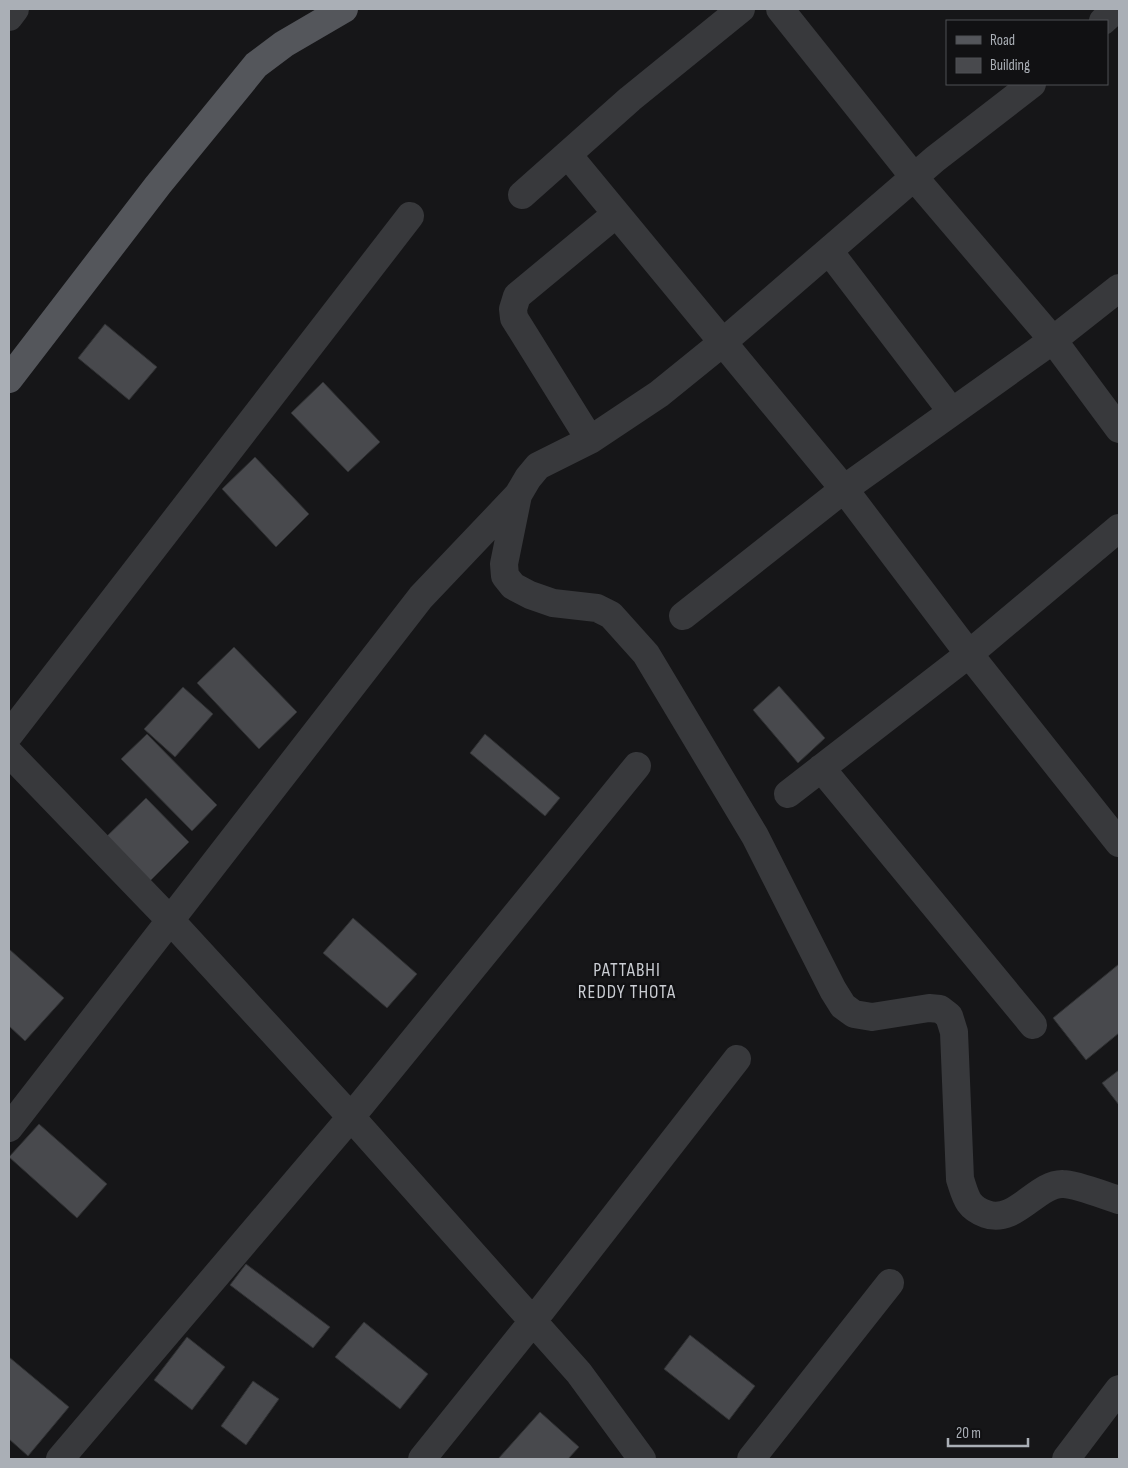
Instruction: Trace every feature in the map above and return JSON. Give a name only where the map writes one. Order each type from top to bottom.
[{"type":"main road","points":[[9,379],[158,185],[256,65],[284,44],[344,9]]},
{"type":"street","points":[[9,17],[15,9]]},
{"type":"street","points":[[522,195],[630,99],[741,9]]},
{"type":"street","points":[[780,9],[914,177],[1053,340],[1119,428]]},
{"type":"street","points":[[1104,20],[1116,9]]},
{"type":"street","points":[[9,1128],[421,597],[518,495],[538,466],[590,440],[659,394],[722,343],[914,177],[1031,85]]},
{"type":"street","points":[[568,155],[844,489],[969,654],[1119,843]]},
{"type":"street","points":[[590,440],[514,318],[513,309],[517,296],[616,214]]},
{"type":"street","points":[[9,735],[410,216]]},
{"type":"street","points":[[829,251],[952,412]]},
{"type":"street","points":[[683,616],[844,489],[1053,340],[1119,288]]},
{"type":"street","points":[[518,495],[504,564],[505,576],[513,586],[530,595],[553,603],[597,608],[611,615],[646,654],[755,836],[833,990],[843,1006],[854,1014],[872,1017],[928,1008],[940,1009],[949,1016],[954,1032],[960,1179],[968,1202],[978,1211],[990,1216],[1007,1215],[1052,1186],[1063,1184],[1119,1200]]},
{"type":"street","points":[[788,794],[1115,542]]},
{"type":"street","points":[[9,753],[171,920],[351,1117],[579,1372],[642,1459]]},
{"type":"street","points":[[60,1459],[351,1117],[637,766]]},
{"type":"street","points":[[821,768],[1033,1025]]},
{"type":"street","points":[[422,1459],[533,1321],[737,1060]]},
{"type":"street","points":[[751,1459],[890,1284]]},
{"type":"street","points":[[1066,1459],[1119,1389]]},
{"type":"building","points":[[105,324],[157,367],[129,400],[78,358]]},
{"type":"building","points":[[323,382],[380,442],[348,472],[291,413]]},
{"type":"building","points":[[255,457],[309,514],[276,547],[222,489]]},
{"type":"building","points":[[234,647],[297,712],[259,749],[197,683]]},
{"type":"building","points":[[779,686],[825,738],[798,763],[753,710]]},
{"type":"building","points":[[183,687],[213,714],[175,757],[144,729]]},
{"type":"building","points":[[147,734],[217,805],[192,831],[121,759]]},
{"type":"building","points":[[485,734],[560,798],[545,816],[470,753]]},
{"type":"building","points":[[146,798],[189,842],[146,885],[103,840]]},
{"type":"building","points":[[353,918],[417,974],[387,1008],[323,953]]},
{"type":"building","points":[[9,949],[64,998],[25,1041],[9,1026]]},
{"type":"building","points":[[1119,964],[1119,1033],[1086,1060],[1053,1018]]},
{"type":"building","points":[[1119,1070],[1119,1105],[1102,1083]]},
{"type":"building","points":[[39,1124],[107,1184],[77,1218],[9,1157]]},
{"type":"building","points":[[246,1264],[330,1327],[313,1348],[230,1285]]},
{"type":"building","points":[[364,1322],[428,1374],[400,1409],[335,1357]]},
{"type":"building","points":[[690,1335],[755,1386],[729,1420],[664,1369]]},
{"type":"building","points":[[187,1337],[225,1367],[192,1410],[154,1380]]},
{"type":"building","points":[[9,1357],[69,1407],[28,1456],[9,1439]]},
{"type":"building","points":[[253,1381],[279,1399],[246,1445],[221,1426]]},
{"type":"building","points":[[540,1412],[579,1447],[568,1459],[498,1459]]},
{"type":"district","name":"PATTABHI REDDY THOTA","points":[[627,980]]}]
